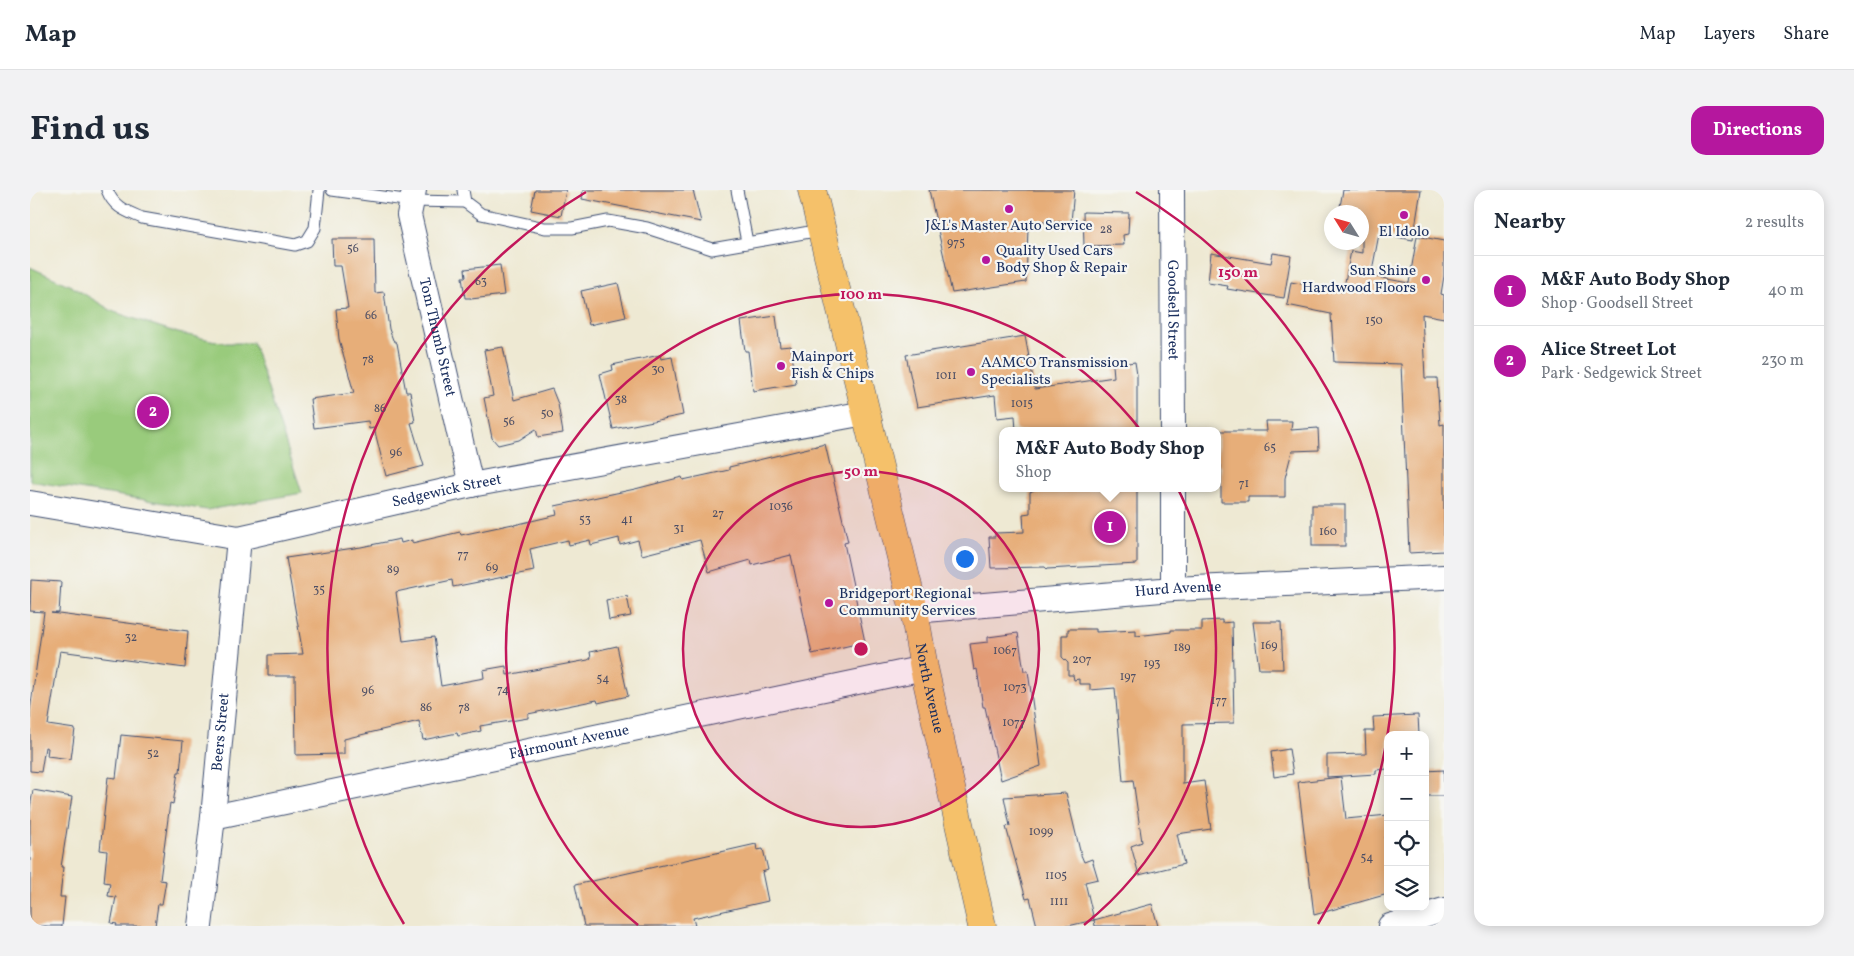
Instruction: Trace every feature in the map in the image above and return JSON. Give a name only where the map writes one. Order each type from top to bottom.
[{"type":"main road","name":"North Avenue","points":[[812,190],[914,611],[924,668],[982,926]]},
{"type":"street","name":"Goodsell Street","points":[[1172,190],[1173,427]]},
{"type":"street","name":"Tom Thumb Street","points":[[413,195],[410,215],[471,485]]},
{"type":"street","name":"Sedgewick Street","points":[[30,503],[239,538],[471,485],[865,413]]},
{"type":"street","points":[[1173,492],[1173,589]]},
{"type":"street","name":"Beers Street","points":[[200,926],[213,817],[239,538]]},
{"type":"street","name":"Hurd Avenue","points":[[914,611],[1173,589],[1444,577]]},
{"type":"street","name":"Fairmount Avenue","points":[[213,817],[924,668]]},
{"type":"street","points":[[1390,926],[1444,910]]},
{"type":"lane","points":[[108,190],[111,201],[123,210],[142,218],[295,245],[307,241],[315,228],[319,190]]},
{"type":"lane","points":[[332,190],[413,195],[465,202],[481,214],[545,228],[572,228],[608,221],[647,228],[712,249],[821,230]]},
{"type":"lane","points":[[463,190],[465,202]]},
{"type":"lane","points":[[737,190],[747,242]]},
{"type":"green space","points":[[30,267],[71,286],[114,312],[178,333],[225,343],[253,343],[302,493],[207,510],[30,481]]},
{"type":"building","points":[[535,190],[566,190],[561,216],[531,210]]},
{"type":"building","points":[[583,190],[693,190],[701,222],[582,199]]},
{"type":"building","points":[[929,190],[1074,190],[1071,222],[1036,222],[1035,227],[1028,228],[1026,282],[952,293]]},
{"type":"building","points":[[1343,190],[1421,190],[1413,240],[1379,234],[1371,276],[1409,283],[1417,236],[1444,241],[1444,276],[1441,294],[1444,295],[1444,318],[1422,314],[1425,378],[1437,378],[1440,425],[1444,424],[1444,551],[1409,553],[1401,364],[1334,362],[1331,314],[1287,305],[1291,282],[1343,292],[1351,251],[1362,253],[1362,250],[1369,250],[1369,205],[1340,205]]},
{"type":"building","points":[[1083,212],[1129,213],[1128,234],[1123,235],[1124,245],[1084,246]]},
{"type":"building","points":[[332,239],[374,239],[375,293],[384,292],[389,329],[393,340],[397,343],[406,392],[410,392],[415,422],[411,423],[424,466],[386,476],[374,428],[369,429],[368,421],[314,428],[310,399],[354,393],[339,339],[336,309],[348,308],[341,266],[333,266]]},
{"type":"building","points":[[1211,253],[1271,263],[1273,253],[1291,256],[1284,298],[1227,289],[1228,286],[1208,283]]},
{"type":"building","points":[[500,265],[504,295],[465,298],[462,277],[466,277],[465,269]]},
{"type":"building","points":[[618,283],[626,317],[589,325],[581,291]]},
{"type":"building","points":[[776,316],[780,347],[791,346],[796,384],[753,391],[748,351],[745,351],[741,321]]},
{"type":"building","points":[[1025,336],[1035,389],[1114,377],[1113,365],[1135,362],[1137,375],[1137,427],[1016,427],[1015,416],[997,418],[995,395],[917,407],[906,355]]},
{"type":"building","points":[[503,347],[514,400],[552,389],[558,404],[563,433],[538,437],[536,429],[519,440],[498,445],[492,438],[484,398],[493,396],[484,350]]},
{"type":"building","points":[[660,355],[661,359],[672,357],[683,415],[613,429],[600,374],[613,370],[612,365]]},
{"type":"building","points":[[1266,421],[1292,421],[1291,430],[1318,428],[1319,450],[1292,451],[1285,478],[1285,497],[1248,497],[1248,502],[1221,502],[1221,431],[1267,431]]},
{"type":"building","points":[[825,444],[848,542],[844,543],[865,642],[812,654],[791,555],[752,565],[751,560],[709,572],[700,540],[642,555],[638,540],[620,545],[619,538],[591,545],[590,540],[569,545],[568,540],[530,549],[534,571],[453,587],[452,580],[396,592],[403,641],[434,637],[441,686],[484,678],[483,670],[506,666],[507,675],[588,660],[591,658],[590,652],[617,646],[628,696],[598,703],[597,700],[528,714],[528,718],[480,726],[481,731],[458,736],[457,733],[423,740],[419,721],[344,739],[344,754],[296,755],[295,676],[268,676],[268,655],[303,654],[286,558],[400,539],[401,543],[412,540],[412,543],[460,532],[461,535],[514,525],[557,515],[555,506],[682,477],[683,480],[729,470],[729,467]]},
{"type":"building","points":[[1030,492],[1137,492],[1137,564],[1047,569],[1045,567],[991,568],[989,537],[995,537],[995,533],[1024,532],[1023,514],[1030,513]]},
{"type":"building","points":[[1312,505],[1345,505],[1345,546],[1312,546]]},
{"type":"building","points":[[31,580],[61,582],[59,613],[51,613],[188,631],[185,668],[60,651],[48,725],[75,729],[71,759],[47,756],[48,748],[45,747],[41,772],[30,771],[30,711],[44,612],[30,611]]},
{"type":"building","points":[[627,596],[631,616],[609,620],[606,600]]},
{"type":"building","points":[[1222,620],[1222,623],[1232,622],[1234,723],[1183,724],[1183,784],[1204,781],[1211,829],[1177,834],[1184,864],[1139,875],[1131,846],[1142,842],[1133,780],[1123,781],[1115,688],[1090,690],[1090,684],[1079,684],[1079,679],[1074,680],[1073,675],[1068,675],[1068,663],[1062,657],[1062,635],[1068,635],[1068,629],[1096,629],[1096,632],[1136,630],[1136,636],[1171,632],[1171,630],[1202,630],[1202,621]]},
{"type":"building","points":[[1253,622],[1281,622],[1283,669],[1259,669]]},
{"type":"building","points":[[1018,633],[1024,671],[1028,671],[1041,766],[1001,780],[985,707],[983,707],[977,669],[974,670],[970,644],[988,642],[988,637]]},
{"type":"building","points":[[1418,715],[1419,731],[1384,731],[1384,769],[1376,770],[1376,774],[1327,777],[1327,755],[1366,754],[1365,731],[1374,731],[1373,717]]},
{"type":"building","points":[[121,735],[183,741],[180,772],[178,772],[173,804],[170,803],[160,880],[166,881],[162,904],[158,904],[155,926],[116,926],[117,924],[111,923],[116,897],[108,896],[110,883],[104,882],[107,851],[100,850],[108,777],[116,778]]},
{"type":"building","points":[[1289,749],[1293,774],[1274,777],[1271,752]]},
{"type":"building","points":[[1444,770],[1444,796],[1429,796],[1429,771]]},
{"type":"building","points":[[1341,777],[1346,819],[1384,815],[1384,895],[1314,915],[1298,782]]},
{"type":"building","points":[[33,790],[72,797],[61,867],[63,867],[60,897],[65,897],[62,926],[30,926],[30,808]]},
{"type":"building","points":[[1066,793],[1081,855],[1084,862],[1092,859],[1098,879],[1085,882],[1094,920],[1068,926],[1037,926],[1030,898],[1026,899],[1006,827],[1010,826],[1004,797]]},
{"type":"building","points":[[756,844],[757,850],[763,849],[768,870],[762,872],[768,901],[693,918],[695,926],[584,926],[575,885]]},
{"type":"building","points":[[1152,904],[1158,926],[1095,926],[1094,920]]},
{"type":"place","name":"J&L's Master Auto Service","points":[[1009,209]]},
{"type":"place","name":"El Idolo","points":[[1404,215]]},
{"type":"place","name":"Quality Used Cars Body Shop & Repair","points":[[986,260]]},
{"type":"place","name":"Sun Shine Hardwood Floors","points":[[1426,280]]},
{"type":"place","name":"Mainport Fish & Chips","points":[[781,366]]},
{"type":"place","name":"AAMCO Transmission Specialists","points":[[971,372]]},
{"type":"place","name":"Alice Street Lot","points":[[153,412]]},
{"type":"place","name":"M&F Auto Body Shop","points":[[1110,527]]},
{"type":"place","name":"Bridgeport Regional Community Services","points":[[829,603]]}]
